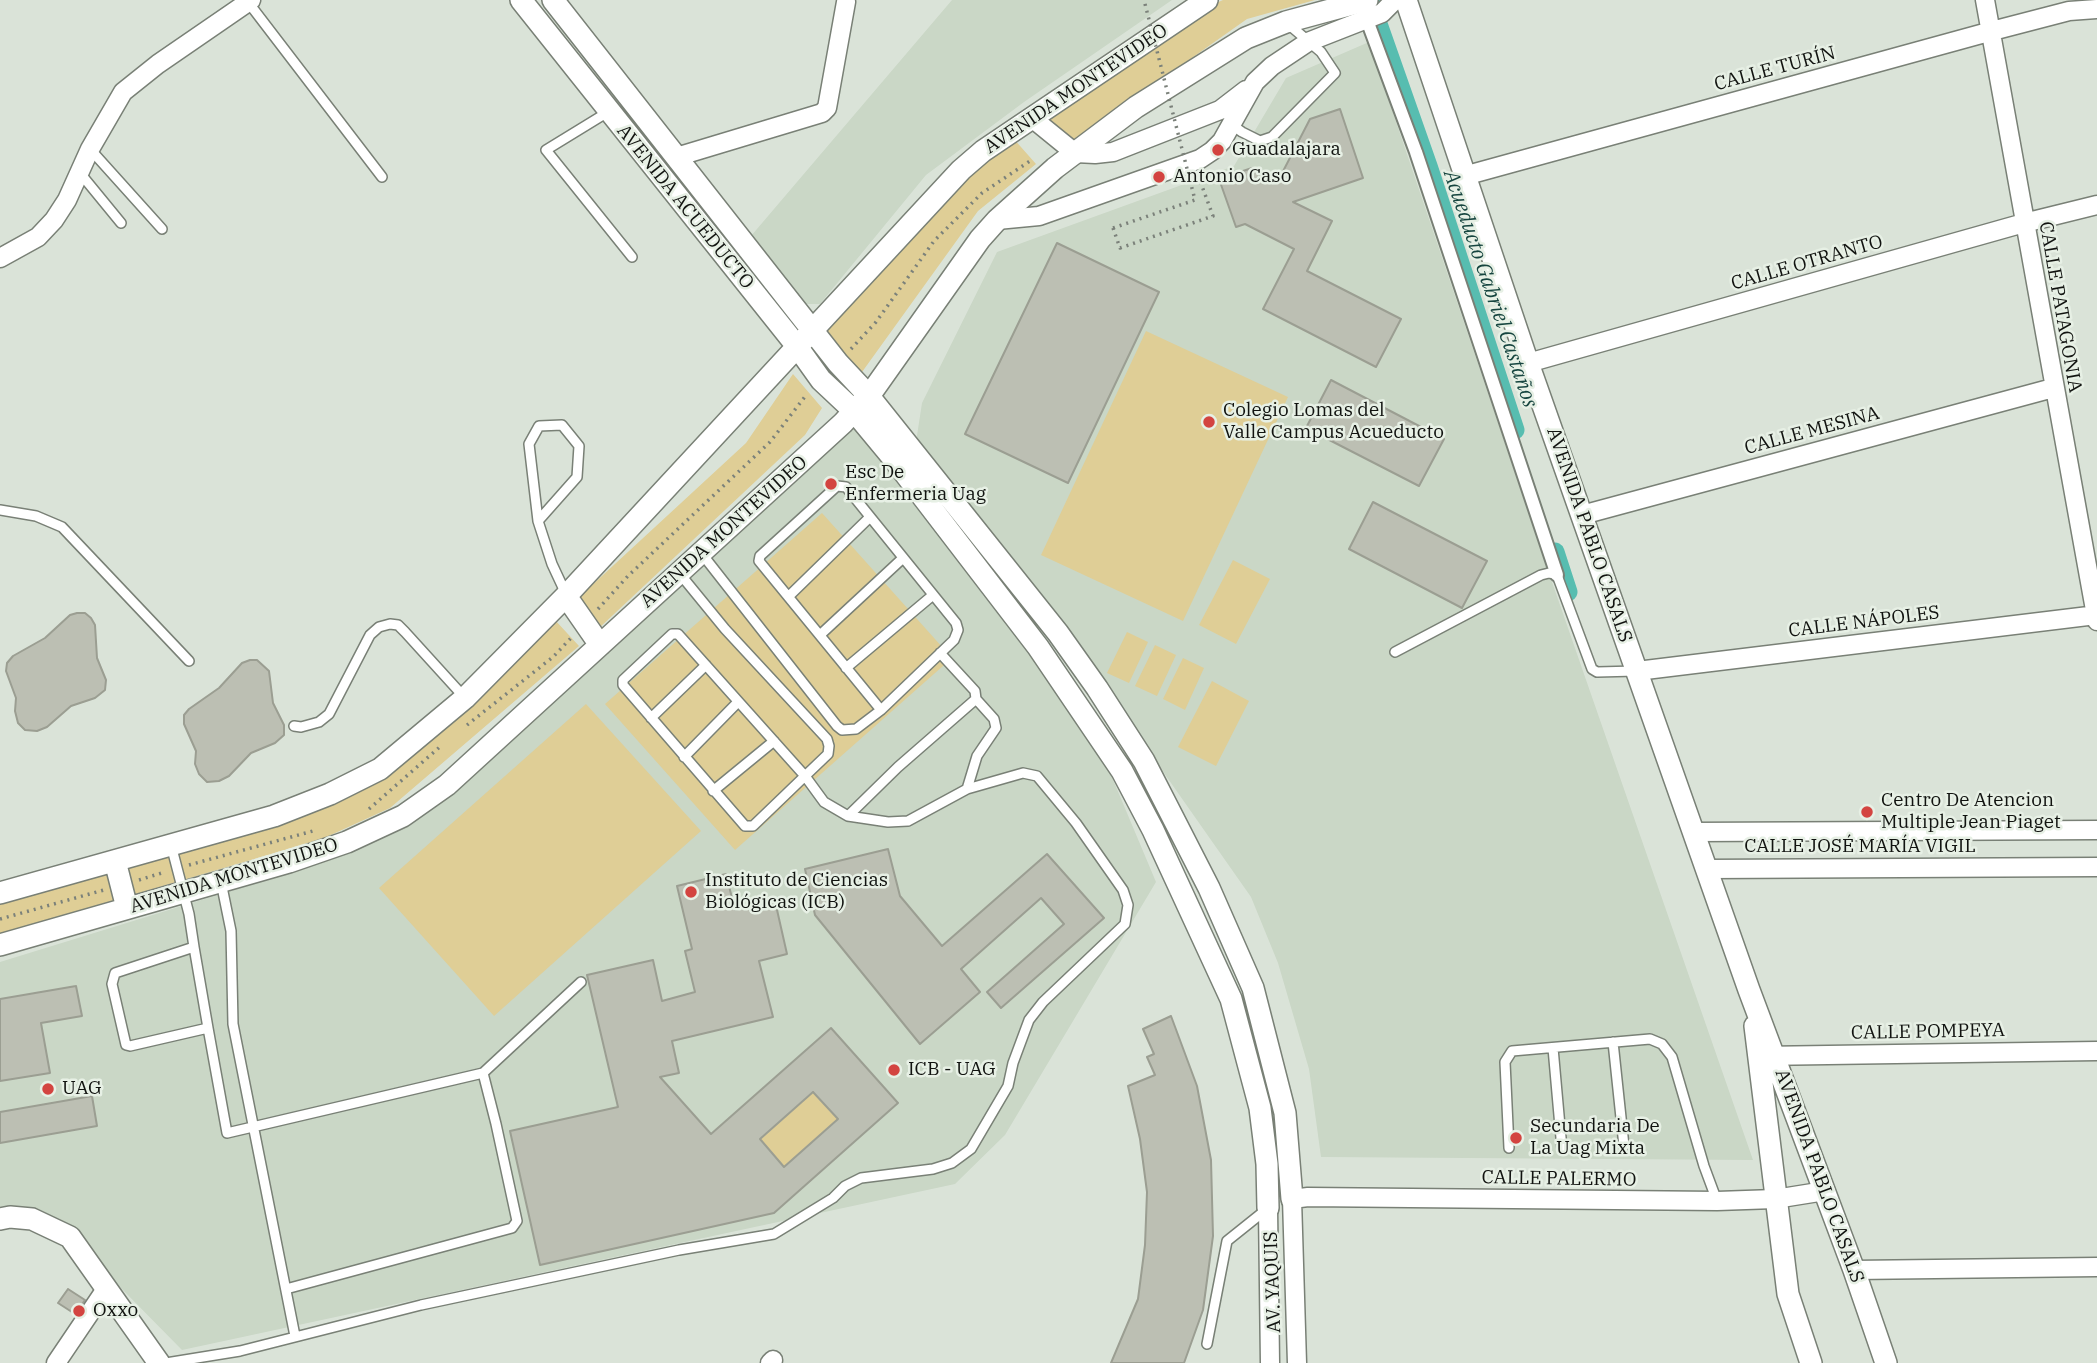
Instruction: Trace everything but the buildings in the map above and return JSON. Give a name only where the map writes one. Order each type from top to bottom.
[{"type":"street","name":"AVENIDA ACUEDUCTO","points":[[521,0],[821,380],[853,411],[893,458],[1038,647],[1122,771],[1153,830],[1231,999],[1260,1108],[1268,1208]]},
{"type":"street","name":"AVENIDA ACUEDUCTO","points":[[553,0],[843,369],[869,395],[1058,633],[1144,761],[1209,888],[1253,988],[1285,1113],[1292,1199]]},
{"type":"street","name":"AVENIDA MONTEVIDEO","points":[[0,893],[274,816],[330,794],[380,769],[465,698],[566,596],[954,176],[983,151],[1207,0]]},
{"type":"street","points":[[1286,22],[1308,0]]},
{"type":"street","points":[[1363,5],[1382,13],[1395,0]]},
{"type":"street","name":"AVENIDA PABLO CASALS","points":[[1406,0],[1528,363],[1749,989],[1767,1056],[1825,1191],[1886,1363]]},
{"type":"street","name":"CALLE PATAGONIA","points":[[1985,0],[2053,388],[2097,617]]},
{"type":"street","points":[[0,258],[38,237],[54,220],[123,92],[158,64],[249,1]]},
{"type":"street","points":[[676,157],[822,113],[827,108],[846,2]]},
{"type":"street","points":[[997,220],[1040,216],[1193,161],[1212,151],[1222,141],[1225,118],[1255,82],[1272,66],[1363,5]]},
{"type":"street","points":[[1363,5],[1416,152],[1557,575]]},
{"type":"street","name":"AVENIDA MONTEVIDEO","points":[[0,945],[289,862],[347,842],[402,816],[447,785],[869,395],[980,239],[997,220],[1074,153],[1136,107],[1246,38],[1286,22],[1363,5]]},
{"type":"street","name":"CALLE TURÍN","points":[[1464,176],[2068,11],[2097,9]]},
{"type":"street","points":[[1032,118],[1074,153],[1095,154],[1113,152],[1225,118]]},
{"type":"street","points":[[692,215],[711,201]]},
{"type":"street","name":"CALLE OTRANTO","points":[[1528,363],[2024,223],[2097,205]]},
{"type":"street","name":"CALLE MESINA","points":[[1582,515],[2053,388]]},
{"type":"street","points":[[566,596],[600,645]]},
{"type":"street","name":"CALLE NÁPOLES","points":[[1637,671],[2097,617]]},
{"type":"street","points":[[1122,771],[1144,761]]},
{"type":"street","name":"CALLE JOSÉ MARÍA VIGIL","points":[[1694,832],[2097,830]]},
{"type":"street","points":[[115,862],[127,908]]},
{"type":"street","name":"CALLE JOSÉ MARÍA VIGIL","points":[[1707,869],[2097,867]]},
{"type":"street","name":"CALLE POMPEYA","points":[[1767,1056],[2097,1051]]},
{"type":"street","name":"AVENIDA PABLO CASALS","points":[[1767,1056],[1775,1199],[1787,1294],[1811,1363]]},
{"type":"street","name":"CALLE PALERMO","points":[[1292,1199],[1322,1197],[1717,1201],[1775,1199],[1825,1191]]},
{"type":"street","name":"AV. YAQUIS","points":[[1292,1199],[1297,1363]]},
{"type":"street","name":"AV. YAQUIS","points":[[1268,1208],[1270,1363]]},
{"type":"street","points":[[0,1219],[32,1219],[70,1237],[159,1363]]},
{"type":"street","points":[[1854,1270],[2097,1266]]},
{"type":"street","points":[[56,1363],[106,1289]]},
{"type":"lane","points":[[249,1],[382,177]]},
{"type":"lane","points":[[1225,118],[1260,141],[1272,137],[1334,75],[1335,71],[1321,52],[1286,22]]},
{"type":"lane","points":[[608,111],[546,150],[632,257]]},
{"type":"lane","points":[[90,149],[162,229]]},
{"type":"lane","points":[[78,172],[121,223]]},
{"type":"lane","points":[[538,521],[578,477],[579,446],[562,425],[539,426],[529,444],[538,521],[566,596]]},
{"type":"lane","points":[[701,553],[837,726],[842,730],[856,729],[881,710],[954,640],[958,630],[956,624],[846,487],[837,486],[760,556],[760,561],[881,710]]},
{"type":"lane","points":[[0,510],[36,516],[62,527],[189,661]]},
{"type":"lane","points":[[789,596],[870,517]]},
{"type":"lane","points":[[820,635],[904,558]]},
{"type":"lane","points":[[166,1363],[240,1351],[421,1305],[652,1255],[774,1234],[861,1178],[933,1169],[952,1163],[971,1149],[1008,1086],[1013,1063],[1029,1020],[1043,1002],[1125,923],[1128,905],[1123,890],[1076,823],[1037,776],[1023,773],[967,789],[908,821],[888,822],[848,816],[824,802],[804,776],[774,741],[675,633],[672,634],[623,680],[623,685],[741,825],[754,827],[804,776],[828,754],[827,739],[725,629],[679,573]]},
{"type":"lane","points":[[1395,652],[1541,575],[1557,575],[1592,669],[1604,673],[1637,671]]},
{"type":"lane","points":[[846,668],[933,595]]},
{"type":"lane","points":[[294,726],[319,722],[329,714],[370,635],[379,627],[390,624],[398,625],[465,698]]},
{"type":"lane","points":[[940,653],[975,691],[976,699],[994,719],[996,728],[976,756],[967,789]]},
{"type":"lane","points":[[651,718],[706,666]]},
{"type":"lane","points":[[848,816],[898,766],[976,699]]},
{"type":"lane","points":[[684,757],[738,702]]},
{"type":"lane","points":[[827,739],[837,726]]},
{"type":"lane","points":[[713,791],[774,741]]},
{"type":"lane","points":[[172,845],[184,891],[227,1133],[483,1073],[581,982]]},
{"type":"lane","points":[[220,880],[230,931],[233,1024],[295,1336]]},
{"type":"lane","points":[[194,947],[115,973],[111,984],[126,1045],[208,1028]]},
{"type":"lane","points":[[1508,1148],[1505,1062],[1512,1051],[1650,1039],[1662,1044],[1672,1057],[1704,1167],[1717,1201]]},
{"type":"lane","points":[[1614,1042],[1624,1146]]},
{"type":"lane","points":[[1553,1048],[1562,1149]]},
{"type":"lane","points":[[286,1289],[515,1226],[517,1221],[509,1180],[483,1073]]},
{"type":"lane","points":[[1207,1344],[1227,1241],[1268,1208]]},
{"type":"lane","points":[[235,1363],[240,1351]]},
{"type":"path","points":[[1144,0],[1195,200],[1113,228],[1120,248],[1213,216],[1193,161]]},
{"type":"shaded area","points":[[952,0],[1172,0],[1024,102],[926,175],[820,304],[804,304],[751,236]]},
{"type":"shaded area","points":[[1223,0],[1315,0],[1247,19],[1070,144],[1040,118],[1198,11]]},
{"type":"shaded area","points":[[1369,42],[1552,582],[1753,1160],[1321,1157],[1309,1069],[1278,963],[1251,897],[1058,622],[916,442],[922,403],[997,252],[1234,166],[1286,78]]},
{"type":"shaded area","points":[[1013,138],[1036,164],[978,211],[857,379],[822,333],[936,200]]},
{"type":"shaded area","points":[[1146,331],[1288,397],[1183,621],[1041,555]]},
{"type":"shaded area","points":[[793,374],[822,408],[805,435],[597,630],[577,599],[746,443]]},
{"type":"shaded area","name":"Instituto de Ciencias Biológicas (ICB)","points":[[854,427],[1098,744],[1156,882],[1005,1135],[955,1184],[182,1350],[117,1284],[75,1234],[0,1208],[0,962],[289,873],[353,849],[414,816]]},
{"type":"shaded area","points":[[822,513],[952,658],[735,850],[605,704]]},
{"type":"shaded area","points":[[1233,560],[1270,579],[1236,644],[1199,625]]},
{"type":"shaded area","points":[[555,620],[579,646],[390,808],[322,839],[0,934],[0,899],[324,804]]},
{"type":"shaded area","points":[[1127,632],[1148,642],[1129,683],[1107,673]]},
{"type":"shaded area","points":[[1155,645],[1176,655],[1157,696],[1135,686]]},
{"type":"shaded area","points":[[1183,658],[1204,668],[1185,710],[1163,699]]},
{"type":"shaded area","points":[[1212,681],[1249,701],[1216,766],[1178,747]]},
{"type":"shaded area","points":[[586,704],[701,831],[494,1016],[379,888]]},
{"type":"shaded area","points":[[813,1092],[838,1119],[784,1167],[760,1140]]},
{"type":"waterway","name":"Acueducto Gabriel Castaños","points":[[1370,1],[1428,166],[1515,430]]},
{"type":"waterway","name":"Acueducto Gabriel Castaños","points":[[1555,552],[1568,592]]},
{"type":"place","name":"Guadalajara","points":[[1218,150]]},
{"type":"place","name":"Antonio Caso","points":[[1159,177]]},
{"type":"place","name":"Colegio Lomas del Valle Campus Acueducto","points":[[1209,422]]},
{"type":"place","name":"Esc De Enfermeria Uag","points":[[831,484]]},
{"type":"place","name":"Centro De Atencion Multiple Jean Piaget","points":[[1867,812]]},
{"type":"place","name":"Instituto de Ciencias Biológicas (ICB)","points":[[691,892]]},
{"type":"place","name":"ICB - UAG","points":[[894,1070]]},
{"type":"place","name":"UAG","points":[[48,1089]]},
{"type":"place","name":"Secundaria De La Uag Mixta","points":[[1516,1138]]},
{"type":"place","name":"Oxxo","points":[[79,1311]]}]
